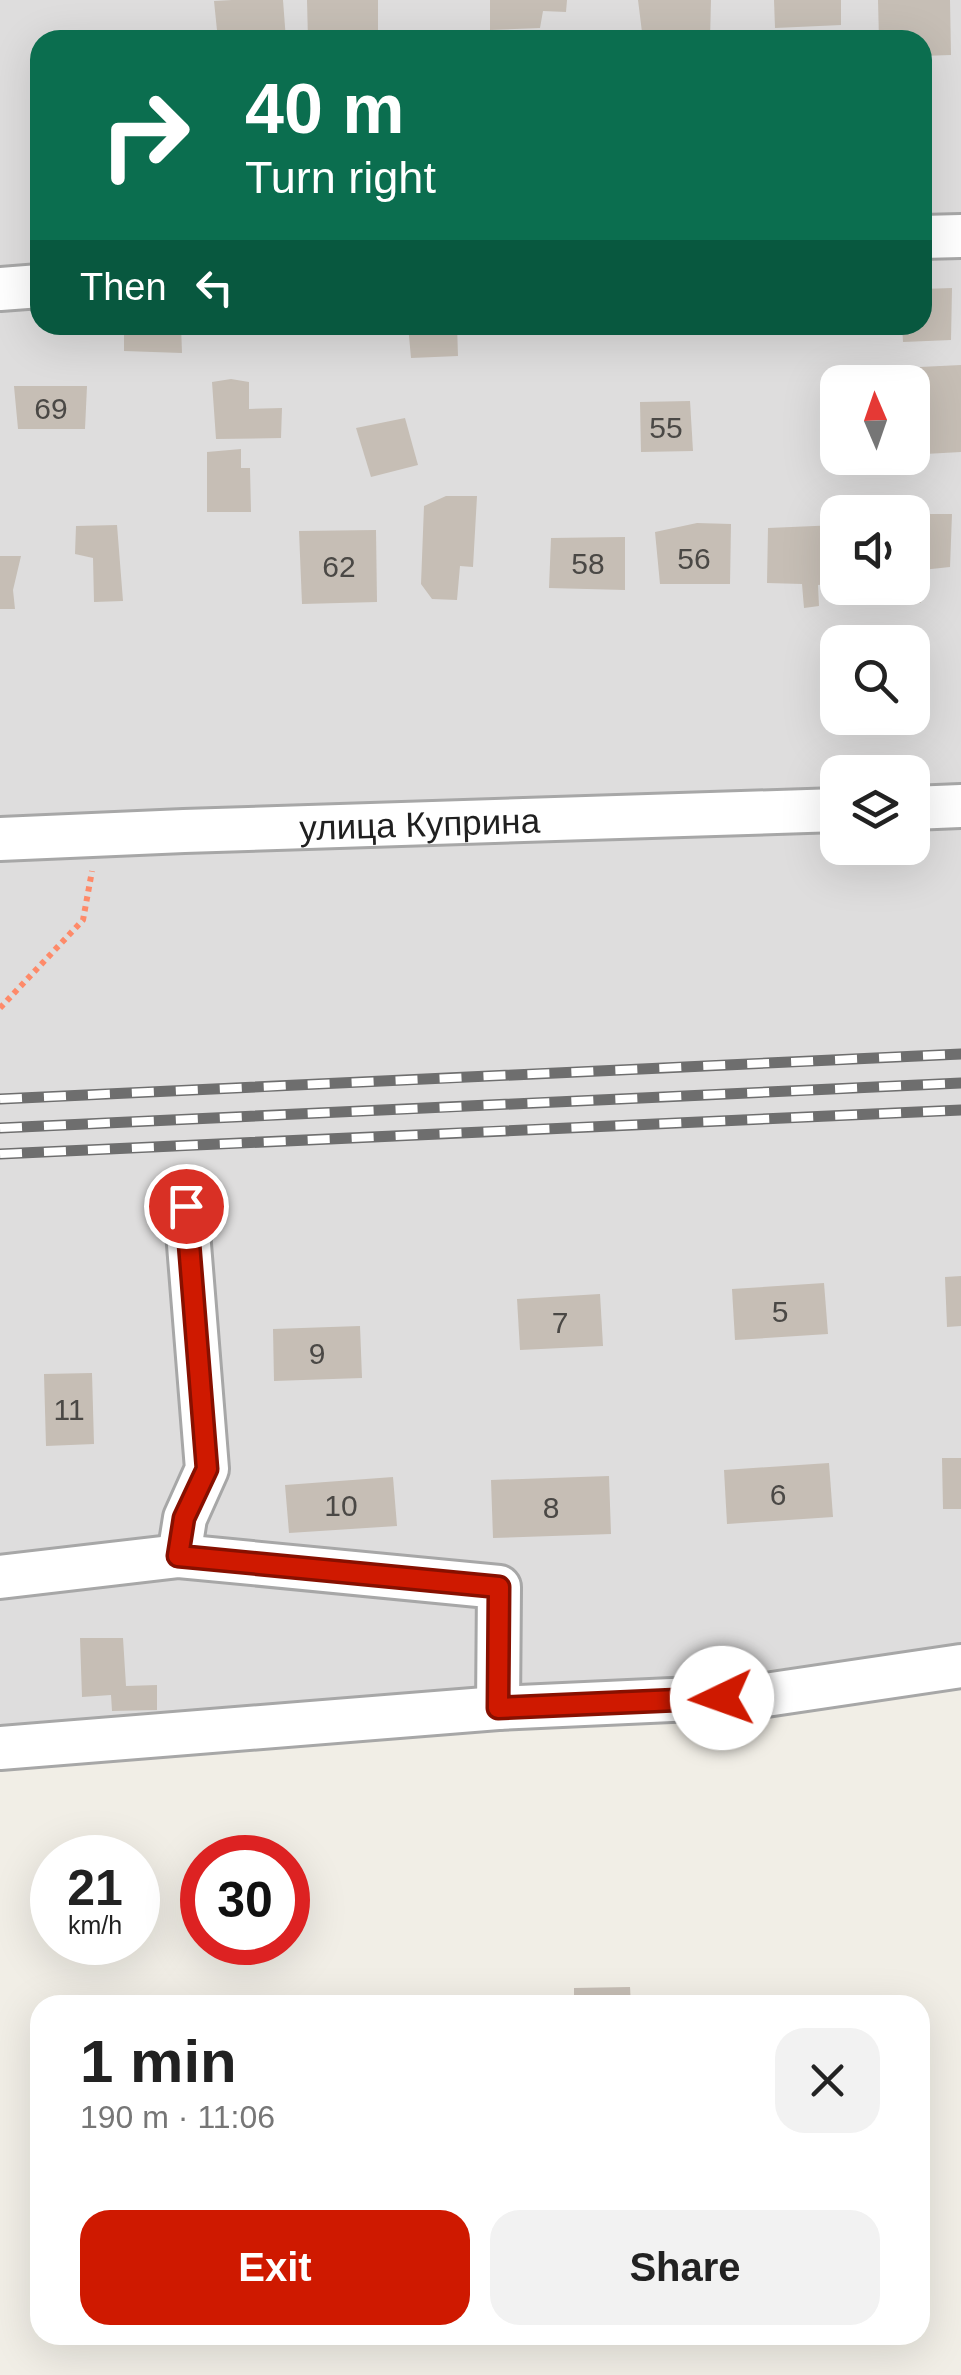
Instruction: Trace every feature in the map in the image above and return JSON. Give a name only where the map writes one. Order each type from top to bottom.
[{"type":"street","points":[[932,237],[961,236]]},
{"type":"street","points":[[0,289],[30,287]]},
{"type":"street","points":[[930,807],[961,806]]},
{"type":"street","name":"улица Куприна","points":[[0,839],[820,811]]},
{"type":"street","points":[[178,1556],[184,1518],[207,1469],[186,1206]]},
{"type":"street","points":[[0,1577],[178,1556],[499,1587],[498,1708]]},
{"type":"street","points":[[0,1748],[498,1708],[759,1696],[961,1666]]},
{"type":"path","points":[[0,1008],[84,920],[98,835]]},
{"type":"shaded area","points":[[0,0],[961,0],[961,1647],[727,1675],[0,1735]]},
{"type":"building","points":[[283,0],[285,30],[217,30],[214,1]]},
{"type":"building","points":[[307,0],[378,0],[378,30],[308,30]]},
{"type":"building","points":[[490,0],[567,0],[566,12],[543,11],[540,28],[490,30]]},
{"type":"building","points":[[638,0],[711,0],[710,30],[642,30]]},
{"type":"building","points":[[774,0],[841,0],[841,25],[775,28]]},
{"type":"building","points":[[878,0],[950,0],[951,55],[932,56],[932,30],[879,30]]},
{"type":"building","points":[[952,288],[951,340],[903,342],[903,335],[932,335],[932,289]]},
{"type":"building","points":[[124,335],[181,335],[182,353],[124,351]]},
{"type":"building","points":[[409,335],[457,335],[458,356],[411,358]]},
{"type":"building","points":[[961,365],[961,452],[930,454],[930,367]]},
{"type":"building","points":[[212,382],[249,382],[249,409],[282,408],[281,438],[216,439]]},
{"type":"building","points":[[14,386],[87,386],[85,429],[18,429]]},
{"type":"building","points":[[690,401],[693,451],[641,452],[640,402]]},
{"type":"building","points":[[405,418],[418,465],[371,477],[356,428]]},
{"type":"building","points":[[241,449],[241,468],[250,468],[251,512],[207,512],[207,452]]},
{"type":"building","points":[[446,496],[477,496],[473,567],[460,566],[457,600],[432,599],[421,584],[424,506]]},
{"type":"building","points":[[930,514],[952,514],[950,567],[930,569]]},
{"type":"building","points":[[697,523],[731,524],[730,584],[660,584],[655,532]]},
{"type":"building","points":[[117,525],[123,601],[94,602],[93,558],[75,554],[76,526]]},
{"type":"building","points":[[820,526],[819,606],[804,608],[802,584],[767,583],[768,528]]},
{"type":"building","points":[[376,530],[377,602],[302,604],[299,531]]},
{"type":"building","points":[[625,537],[625,590],[549,588],[551,538]]},
{"type":"building","points":[[0,556],[21,556],[13,590],[15,609],[0,609]]},
{"type":"building","points":[[961,1276],[961,1326],[947,1327],[945,1277]]},
{"type":"building","points":[[824,1283],[828,1334],[735,1340],[732,1289]]},
{"type":"building","points":[[600,1294],[603,1346],[520,1350],[517,1299]]},
{"type":"building","points":[[360,1326],[362,1378],[274,1381],[273,1329]]},
{"type":"building","points":[[92,1373],[94,1444],[46,1446],[44,1374]]},
{"type":"building","points":[[942,1458],[961,1458],[961,1509],[943,1509]]},
{"type":"building","points":[[829,1463],[833,1517],[727,1524],[724,1470]]},
{"type":"building","points":[[609,1476],[611,1534],[493,1538],[491,1480]]},
{"type":"building","points":[[393,1477],[397,1526],[289,1533],[285,1485]]},
{"type":"building","points":[[80,1638],[123,1638],[126,1686],[157,1685],[157,1710],[112,1711],[111,1695],[82,1697]]},
{"type":"building","points":[[630,1987],[630,1995],[574,1995],[574,1988]]},
{"type":"railway","points":[[0,1099],[961,1054]]},
{"type":"railway","points":[[0,1128],[961,1083]]},
{"type":"railway","points":[[0,1154],[961,1110]]},
{"type":"route","points":[[186,1206],[207,1469],[184,1518],[178,1556],[499,1587],[498,1708],[722,1698]]}]
